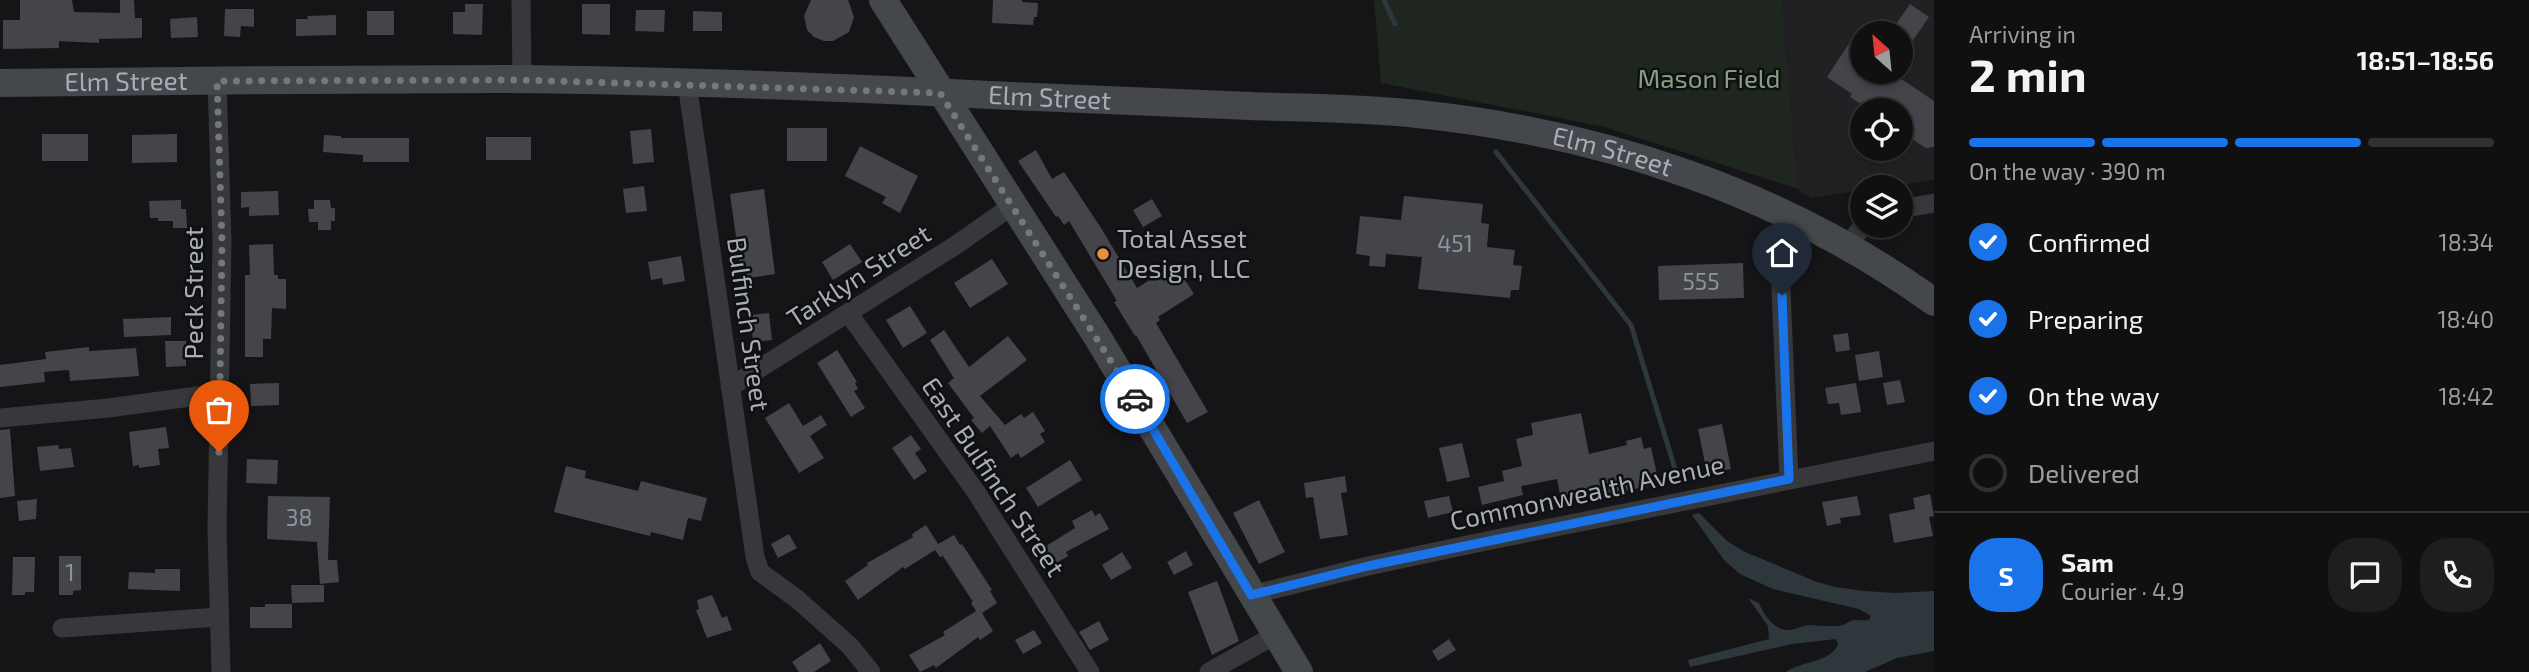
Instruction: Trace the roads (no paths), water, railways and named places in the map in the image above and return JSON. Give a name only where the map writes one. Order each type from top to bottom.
[{"type":"main road","points":[[883,0],[1112,360],[1299,672]]},
{"type":"main road","name":"Elm Street","points":[[0,83],[522,80],[687,83],[1415,113],[1512,127],[1610,148],[1690,174],[1850,234]]},
{"type":"main road","name":"Elm Street","points":[[1857,238],[1895,274],[1934,302]]},
{"type":"street","points":[[521,0],[522,80]]},
{"type":"street","name":"Peck Street","points":[[217,81],[222,242],[217,529],[220,672]]},
{"type":"street","name":"Bulfinch Street","points":[[687,83],[701,168],[749,527],[760,572],[797,599],[850,646],[871,672]]},
{"type":"street","points":[[1913,207],[1934,203]]},
{"type":"street","name":"Tarklyn Street","points":[[730,387],[849,314],[1013,205]]},
{"type":"street","points":[[1779,242],[1789,479]]},
{"type":"street","name":"East Bulfinch Street","points":[[849,314],[971,486],[1090,672]]},
{"type":"street","points":[[0,418],[108,408],[220,393]]},
{"type":"street","name":"Commonwealth Avenue","points":[[1251,595],[1382,563],[1934,451]]},
{"type":"street","points":[[62,628],[219,617]]},
{"type":"street","points":[[1209,672],[1275,635]]},
{"type":"waterway","points":[[1384,0],[1395,24]]},
{"type":"waterway","points":[[1496,152],[1631,325],[1679,482]]},
{"type":"place","name":"Total Asset Design, LLC","points":[[1103,254]]},
{"type":"park label","name":"Mason Field","points":[[1709,79]]}]
